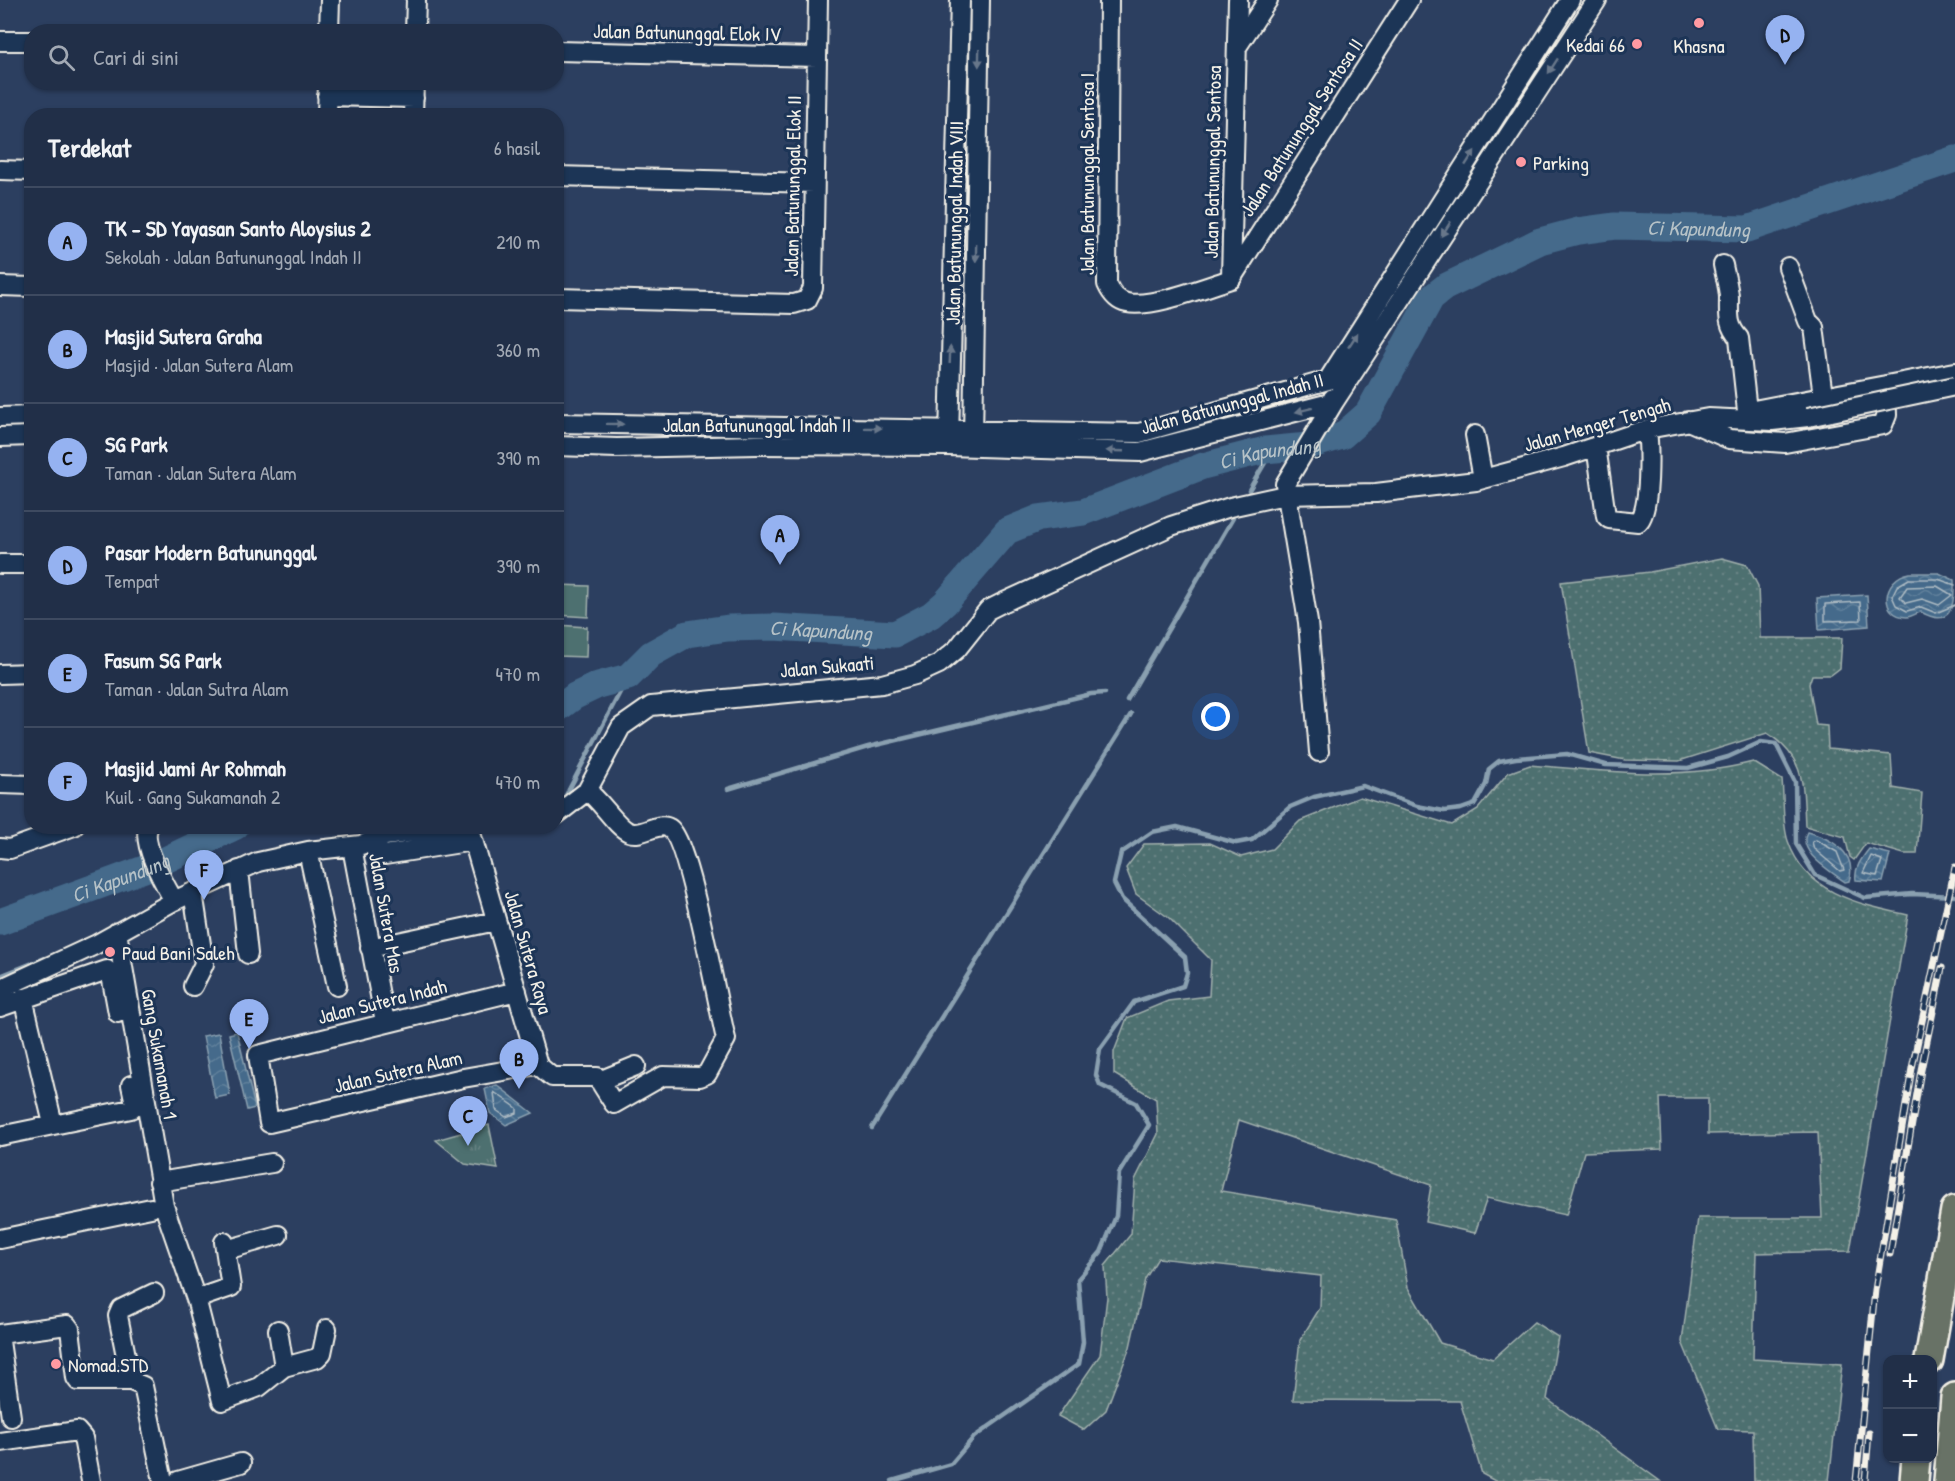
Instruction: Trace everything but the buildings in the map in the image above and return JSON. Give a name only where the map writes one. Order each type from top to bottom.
[{"type":"highway","points":[[1930,1355],[1955,1210]]},
{"type":"highway","points":[[1948,1481],[1955,1397]]},
{"type":"highway","points":[[1914,1481],[1916,1463]]},
{"type":"street","points":[[329,24],[330,0]]},
{"type":"street","points":[[415,24],[416,0]]},
{"type":"street","name":"Jalan Batununggal Elok II","points":[[564,298],[794,304],[807,300],[813,288],[818,0]]},
{"type":"street","name":"Jalan Batununggal Indah VIII","points":[[949,437],[960,0]]},
{"type":"street","name":"Jalan Batununggal Indah VIII","points":[[973,447],[980,0]]},
{"type":"street","name":"Jalan Batununggal Sentosa I","points":[[1109,0],[1107,284],[1113,295],[1127,303],[1167,300],[1231,279]]},
{"type":"street","name":"Jalan Batununggal Sentosa","points":[[1231,279],[1238,0]]},
{"type":"street","name":"Jalan Batununggal Sentosa","points":[[1237,47],[1268,0]]},
{"type":"street","name":"Jalan Batununggal Sentosa II","points":[[1231,279],[1409,0]]},
{"type":"street","name":"Jalan Batununggal Indah II","points":[[564,446],[617,448],[757,445],[949,437],[973,429],[1139,433],[1328,380],[1570,0]]},
{"type":"street","name":"Jalan Batununggal Indah II","points":[[564,423],[949,437],[973,447],[1140,452],[1334,402],[1597,0]]},
{"type":"street","points":[[0,41],[24,41]]},
{"type":"street","name":"Jalan Batununggal Elok IV","points":[[564,51],[817,57]]},
{"type":"street","points":[[327,108],[328,90]]},
{"type":"street","points":[[337,90],[414,99]]},
{"type":"street","points":[[0,170],[24,171]]},
{"type":"street","points":[[564,176],[814,183]]},
{"type":"street","points":[[1723,265],[1729,298],[1726,310],[1731,329],[1738,338],[1747,411]]},
{"type":"street","points":[[1788,267],[1808,321],[1814,327],[1823,396]]},
{"type":"street","points":[[0,286],[24,287]]},
{"type":"street","points":[[1708,418],[1777,408],[1823,396],[1955,372]]},
{"type":"street","points":[[1319,752],[1308,622],[1285,490],[1334,402],[1328,380]]},
{"type":"street","points":[[1688,421],[1729,439],[1785,443],[1883,425],[1887,415],[1886,385]]},
{"type":"street","name":"Jalan Menger Tengah","points":[[1285,490],[1376,493],[1483,479],[1647,429],[1708,418],[1772,421],[1808,417],[1955,386]]},
{"type":"street","points":[[0,417],[24,416]]},
{"type":"street","points":[[1596,446],[1606,516],[1610,519],[1638,522],[1645,514],[1650,459],[1647,429]]},
{"type":"street","points":[[1474,435],[1483,479]]},
{"type":"street","points":[[0,437],[24,436]]},
{"type":"street","name":"Jalan Sukaati","points":[[564,809],[587,791],[615,735],[632,718],[651,706],[882,684],[915,675],[939,664],[957,649],[988,610],[1008,600],[1171,526],[1285,490]]},
{"type":"street","points":[[0,564],[24,564]]},
{"type":"street","points":[[0,674],[24,674]]},
{"type":"street","points":[[0,784],[24,785]]},
{"type":"street","points":[[587,791],[625,830],[637,833],[663,826],[672,830],[693,890],[726,1039],[707,1074],[700,1077],[663,1076],[626,1100],[613,1105],[598,1079]]},
{"type":"street","points":[[0,848],[10,849],[52,834]]},
{"type":"street","points":[[147,834],[151,853],[172,897]]},
{"type":"street","points":[[0,989],[117,932],[172,897],[193,892],[258,862],[308,851],[352,847],[385,836],[400,834]]},
{"type":"street","points":[[370,842],[376,851],[385,855],[472,839]]},
{"type":"street","name":"Jalan Sutera Raya","points":[[472,839],[538,1065]]},
{"type":"street","name":"Jalan Sutera Mas","points":[[352,847],[385,1022]]},
{"type":"street","points":[[308,851],[337,986]]},
{"type":"street","points":[[239,870],[248,954]]},
{"type":"street","points":[[193,892],[204,964],[193,986]]},
{"type":"street","points":[[370,948],[496,921]]},
{"type":"street","name":"Gang Sukamanah 1","points":[[117,932],[159,1182],[172,1234],[196,1299],[222,1401],[259,1387],[284,1367]]},
{"type":"street","points":[[0,1007],[104,970],[111,975],[135,1104],[131,1109],[0,1136]]},
{"type":"street","name":"Jalan Sutera Indah","points":[[269,1123],[258,1055],[517,991]]},
{"type":"street","points":[[24,998],[53,1124]]},
{"type":"street","points":[[538,1065],[552,1077],[598,1079],[636,1066]]},
{"type":"street","name":"Jalan Sutera Alam","points":[[269,1123],[463,1078],[538,1065]]},
{"type":"street","points":[[159,1182],[272,1163]]},
{"type":"street","points":[[0,1239],[151,1208]]},
{"type":"street","points":[[196,1299],[231,1287],[225,1246],[278,1234]]},
{"type":"street","points":[[131,1381],[118,1316],[121,1309],[154,1293]]},
{"type":"street","points":[[0,1334],[67,1325],[70,1329],[78,1381],[131,1381],[144,1388],[163,1481]]},
{"type":"street","points":[[278,1330],[284,1367],[317,1358],[322,1353],[327,1329]]},
{"type":"street","points":[[0,1341],[11,1417]]},
{"type":"street","points":[[0,1442],[78,1431],[82,1438],[91,1481]]},
{"type":"street","points":[[178,1481],[212,1477],[241,1463]]},
{"type":"green space","points":[[1722,558],[1747,565],[1758,586],[1760,638],[1842,638],[1840,668],[1831,675],[1812,675],[1809,684],[1816,725],[1827,726],[1828,749],[1891,755],[1893,788],[1922,793],[1917,854],[1904,854],[1866,843],[1854,860],[1850,857],[1845,837],[1805,826],[1804,798],[1796,763],[1780,742],[1767,733],[1679,761],[1625,760],[1589,753],[1561,582],[1650,572]]},
{"type":"green space","points":[[564,585],[589,586],[588,617],[564,615]]},
{"type":"green space","points":[[564,625],[587,627],[586,657],[564,656]]},
{"type":"green space","points":[[1753,762],[1782,780],[1786,834],[1796,859],[1807,873],[1836,894],[1853,901],[1908,915],[1850,1251],[1756,1253],[1753,1359],[1842,1364],[1829,1481],[1754,1481],[1753,1430],[1718,1429],[1682,1342],[1698,1218],[1822,1218],[1818,1132],[1708,1134],[1708,1098],[1660,1098],[1662,1149],[1584,1152],[1566,1215],[1487,1198],[1475,1233],[1425,1222],[1431,1185],[1239,1120],[1221,1191],[1396,1220],[1408,1288],[1440,1343],[1493,1359],[1534,1322],[1558,1337],[1547,1399],[1660,1481],[1495,1481],[1482,1474],[1460,1401],[1293,1400],[1300,1340],[1320,1308],[1321,1276],[1158,1258],[1145,1279],[1130,1347],[1106,1410],[1084,1430],[1058,1416],[1100,1355],[1107,1297],[1105,1266],[1131,1234],[1135,1180],[1158,1134],[1156,1099],[1114,1074],[1114,1052],[1127,1018],[1168,1001],[1209,996],[1211,960],[1169,918],[1136,894],[1126,868],[1144,844],[1210,843],[1241,857],[1272,849],[1300,821],[1360,797],[1452,825],[1478,809],[1508,773],[1530,765],[1614,772],[1670,773],[1725,768]]},
{"type":"green space","points":[[489,1125],[498,1169],[465,1164],[436,1140]]},
{"type":"water","points":[[1910,573],[1939,573],[1954,580],[1952,607],[1949,612],[1939,618],[1921,612],[1907,617],[1892,611],[1887,597],[1889,589],[1900,576]]},
{"type":"water","points":[[1867,595],[1869,626],[1819,630],[1817,598]]},
{"type":"water","points":[[1807,832],[1833,842],[1846,854],[1851,871],[1849,881],[1845,882],[1810,854],[1806,847]]},
{"type":"water","points":[[1869,849],[1890,854],[1883,882],[1856,880],[1857,867]]},
{"type":"water","points":[[237,1032],[255,1108],[247,1110],[229,1034]]},
{"type":"water","points":[[219,1033],[230,1095],[215,1098],[203,1036]]},
{"type":"water","points":[[497,1085],[533,1113],[506,1125],[490,1113],[485,1089]]},
{"type":"waterway","name":"Ci Kapundung","points":[[564,704],[598,685],[628,677],[651,654],[687,634],[728,628],[773,627],[895,634],[931,615],[945,603],[1007,531],[1039,518],[1083,512],[1203,466],[1265,450],[1308,446],[1342,436],[1368,413],[1431,298],[1445,287],[1540,241],[1578,231],[1615,226],[1747,229],[1955,159]]},
{"type":"waterway","points":[[1249,490],[1273,449]]},
{"type":"waterway","points":[[1127,700],[1233,518]]},
{"type":"waterway","points":[[564,799],[628,677]]},
{"type":"waterway","points":[[728,789],[868,747],[1091,694],[1105,693]]},
{"type":"waterway","points":[[872,1128],[1131,714]]},
{"type":"waterway","points":[[892,1481],[951,1464],[974,1437],[1079,1364],[1083,1342],[1078,1279],[1101,1252],[1116,1216],[1119,1173],[1149,1125],[1136,1103],[1100,1085],[1096,1075],[1100,1049],[1134,1002],[1183,986],[1187,973],[1185,957],[1122,899],[1114,883],[1121,853],[1152,832],[1177,827],[1236,843],[1252,840],[1290,807],[1314,797],[1363,786],[1417,806],[1444,811],[1475,804],[1486,784],[1489,769],[1499,761],[1567,754],[1606,765],[1688,768],[1728,757],[1761,742],[1776,744],[1795,782],[1796,844],[1815,875],[1865,898],[1912,894],[1955,896]]},
{"type":"waterway","name":"Ci Kapundung","points":[[0,922],[155,865],[219,834]]},
{"type":"waterway","points":[[0,976],[45,958]]},
{"type":"railway","points":[[1856,1481],[1875,1290],[1912,1068],[1955,867]]},
{"type":"railway","points":[[1890,1254],[1921,1070],[1942,968]]},
{"type":"railway","points":[[1865,1481],[1869,1433]]},
{"type":"place","name":"Khasna","points":[[1699,23]]},
{"type":"place","name":"Kedai 66","points":[[1637,44]]},
{"type":"place","name":"Pasar Modern Batununggal","points":[[1785,65]]},
{"type":"place","name":"Parking","points":[[1521,162]]},
{"type":"place","name":"TK - SD Yayasan Santo Aloysius 2","points":[[780,565]]},
{"type":"place","name":"Masjid Jami Ar Rohmah","points":[[204,900]]},
{"type":"place","name":"Paud Bani Saleh","points":[[110,952]]},
{"type":"place","name":"Fasum SG Park","points":[[249,1049]]},
{"type":"place","name":"Masjid Sutera Graha","points":[[519,1089]]},
{"type":"place","name":"SG Park","points":[[468,1146]]},
{"type":"place","name":"Nomad.STD","points":[[56,1364]]}]
